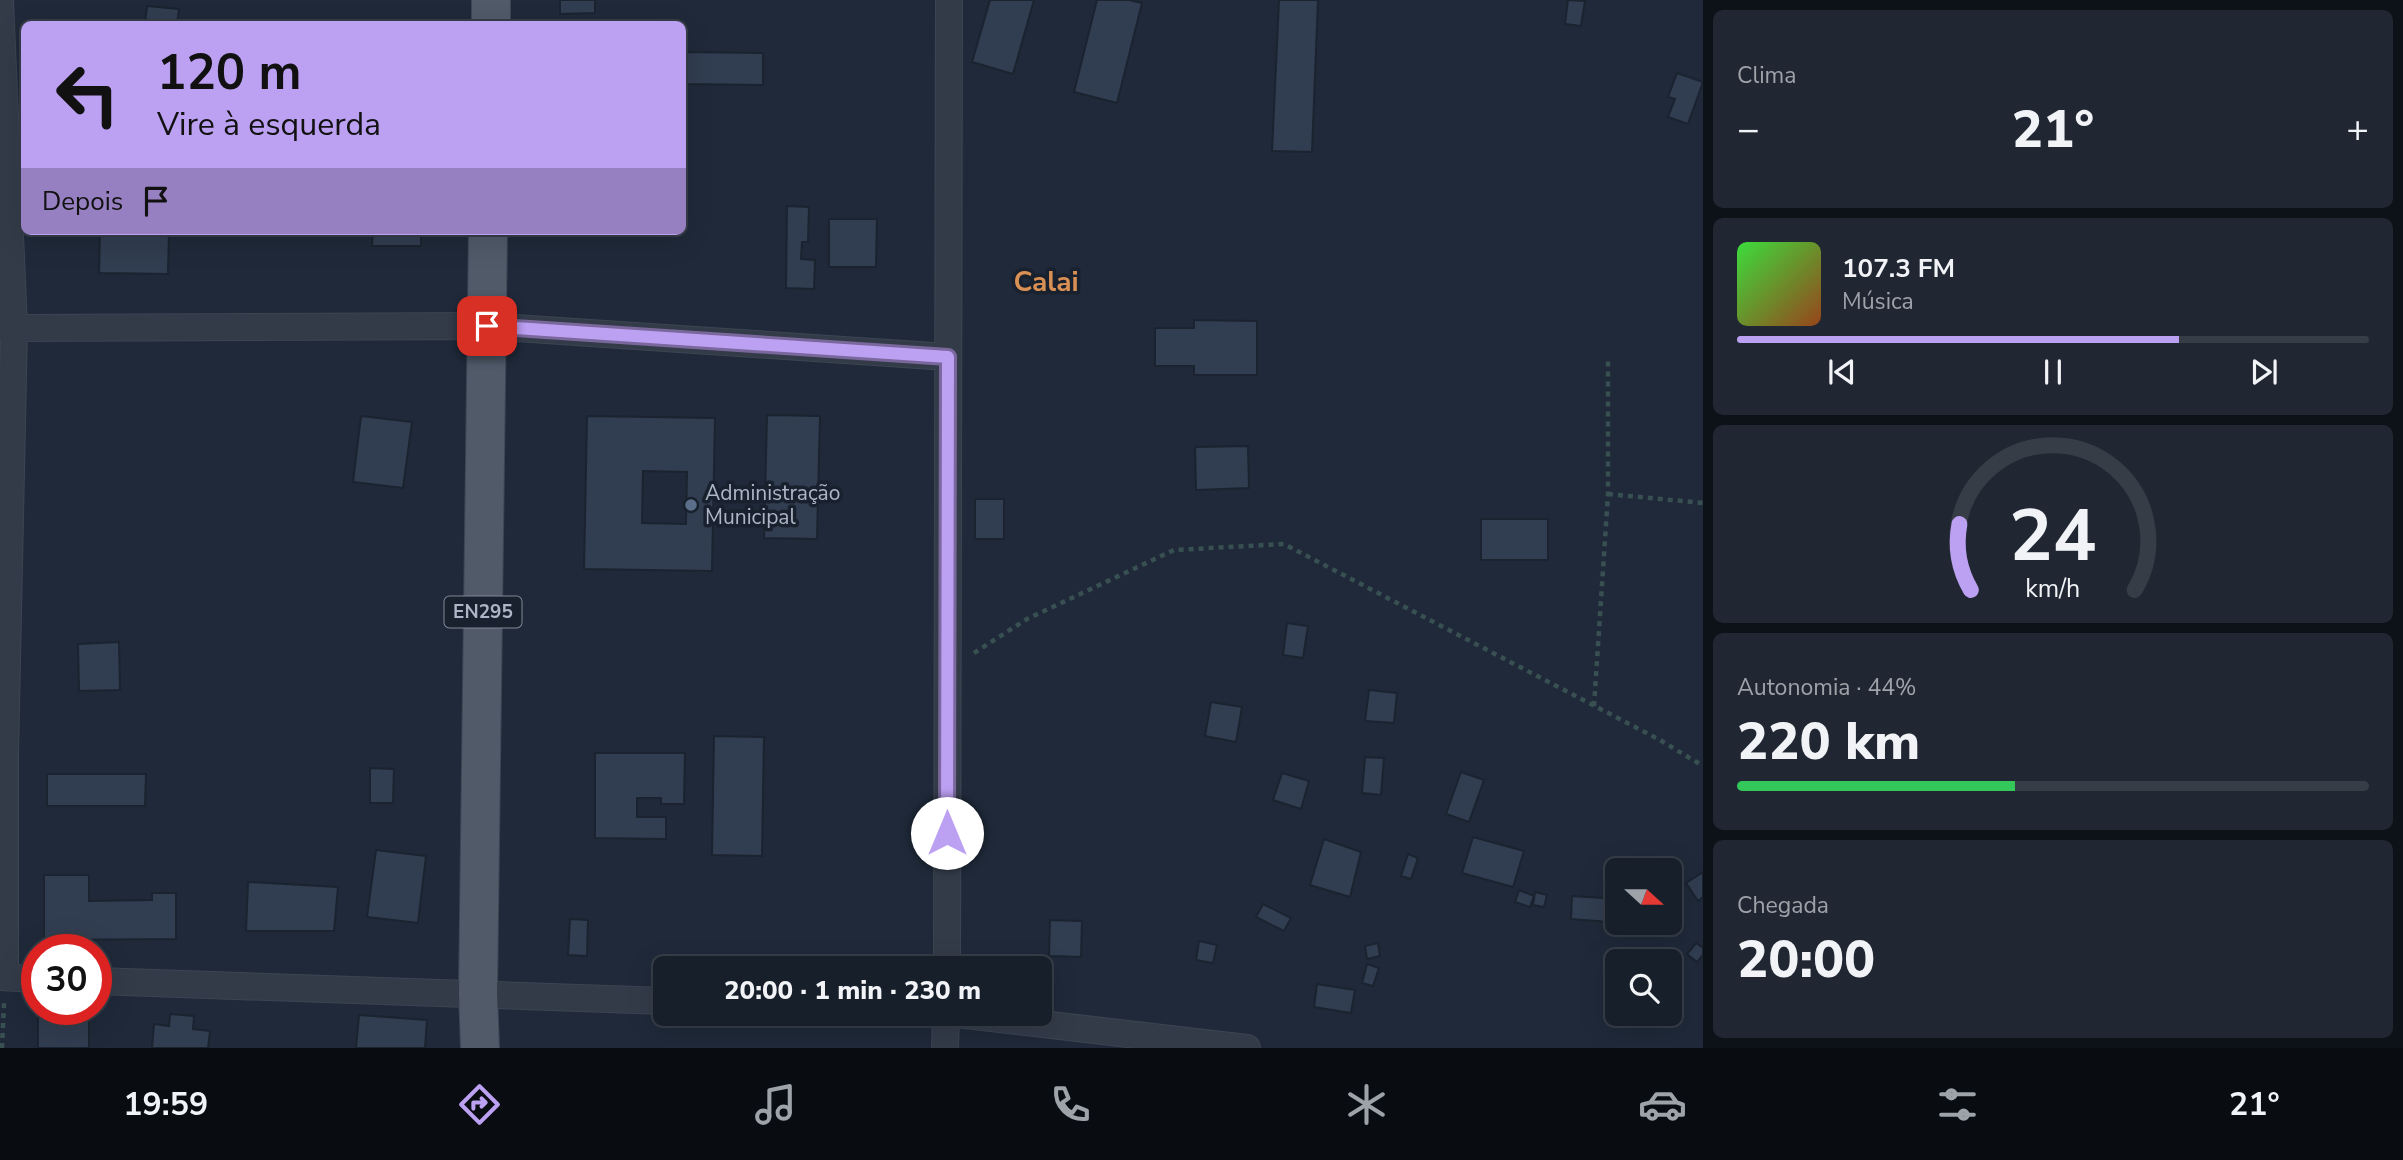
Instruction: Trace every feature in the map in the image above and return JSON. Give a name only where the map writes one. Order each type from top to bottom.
[{"type":"main road","points":[[491,0],[491,21]]},
{"type":"main road","name":"EN295","points":[[480,1048],[478,993],[488,235]]},
{"type":"street","points":[[0,0],[7,327],[6,741],[2,977],[21,978]]},
{"type":"street","points":[[947,956],[949,0]]},
{"type":"street","points":[[7,327],[487,326],[948,357]]},
{"type":"street","points":[[112,982],[653,1000]]},
{"type":"street","points":[[1052,1025],[1247,1048]]},
{"type":"street","points":[[945,1048],[947,1026]]},
{"type":"path","points":[[1594,706],[1608,494],[1608,361]]},
{"type":"path","points":[[1608,494],[1703,503]]},
{"type":"path","points":[[947,671],[1027,619],[1174,550],[1284,544],[1660,740],[1703,766]]},
{"type":"path","points":[[2,977],[2,1048]]},
{"type":"building","points":[[560,0],[595,0],[595,13],[560,14]]},
{"type":"building","points":[[990,0],[1034,0],[1013,74],[972,62]]},
{"type":"building","points":[[1097,0],[1129,0],[1142,3],[1117,103],[1074,92]]},
{"type":"building","points":[[1279,0],[1318,0],[1312,152],[1272,151]]},
{"type":"building","points":[[1568,0],[1585,1],[1581,26],[1565,24]]},
{"type":"building","points":[[147,6],[179,9],[177,21],[145,21]]},
{"type":"building","points":[[686,52],[763,53],[763,85],[686,84]]},
{"type":"building","points":[[1677,73],[1703,82],[1688,124],[1668,117],[1675,99],[1668,97]]},
{"type":"building","points":[[787,206],[809,207],[808,242],[802,242],[801,259],[815,260],[814,289],[786,288]]},
{"type":"building","points":[[829,219],[877,219],[876,267],[829,267]]},
{"type":"building","points":[[100,235],[169,235],[168,274],[99,273]]},
{"type":"building","points":[[373,235],[421,235],[421,246],[372,246]]},
{"type":"building","points":[[1194,320],[1257,321],[1257,375],[1194,375],[1194,366],[1155,366],[1155,328],[1194,328]]},
{"type":"building","points":[[767,415],[820,416],[817,539],[764,538]]},
{"type":"building","points":[[361,416],[412,422],[403,488],[353,482]]},
{"type":"building","points":[[587,416],[715,418],[712,571],[584,569]],"holes":[[[643,471],[687,472],[686,524],[642,523]]]},
{"type":"building","points":[[1248,446],[1249,488],[1196,490],[1195,447]]},
{"type":"building","points":[[975,499],[1004,499],[1004,539],[975,539]]},
{"type":"building","points":[[1481,519],[1548,519],[1548,560],[1481,560]]},
{"type":"building","points":[[1287,623],[1308,626],[1303,658],[1283,655]]},
{"type":"building","points":[[119,642],[120,690],[79,691],[78,644]]},
{"type":"building","points":[[1369,690],[1397,693],[1394,723],[1365,721]]},
{"type":"building","points":[[1211,702],[1242,707],[1236,742],[1205,736]]},
{"type":"building","points":[[714,736],[764,737],[762,856],[712,855]]},
{"type":"building","points":[[595,753],[685,753],[684,804],[661,804],[661,798],[637,798],[637,817],[666,817],[666,839],[595,838]]},
{"type":"building","points":[[1365,757],[1384,758],[1381,795],[1362,793]]},
{"type":"building","points":[[370,768],[394,769],[393,803],[370,803]]},
{"type":"building","points":[[1461,772],[1484,780],[1469,822],[1446,814]]},
{"type":"building","points":[[1282,773],[1309,781],[1301,809],[1273,800]]},
{"type":"building","points":[[47,774],[146,774],[145,806],[47,806]]},
{"type":"building","points":[[1473,837],[1524,851],[1513,887],[1462,873]]},
{"type":"building","points":[[1324,839],[1361,852],[1350,897],[1310,885]]},
{"type":"building","points":[[376,850],[426,856],[418,923],[367,917]]},
{"type":"building","points":[[1408,854],[1418,858],[1411,879],[1401,876]]},
{"type":"building","points":[[1703,872],[1703,897],[1698,901],[1686,883]]},
{"type":"building","points":[[44,875],[89,875],[89,901],[152,900],[152,893],[176,893],[176,939],[112,939],[112,934],[44,934]]},
{"type":"building","points":[[248,882],[338,887],[334,931],[246,931]]},
{"type":"building","points":[[1519,890],[1534,896],[1530,907],[1515,902]]},
{"type":"building","points":[[1535,892],[1547,895],[1544,907],[1533,905]]},
{"type":"building","points":[[1572,896],[1605,898],[1605,922],[1571,919]]},
{"type":"building","points":[[1263,904],[1291,918],[1284,931],[1256,917]]},
{"type":"building","points":[[570,919],[588,920],[587,956],[568,955]]},
{"type":"building","points":[[1050,920],[1082,921],[1081,957],[1049,956]]},
{"type":"building","points":[[1199,941],[1217,945],[1213,963],[1196,960]]},
{"type":"building","points":[[1378,943],[1380,956],[1367,959],[1365,946]]},
{"type":"building","points":[[1696,943],[1703,948],[1703,955],[1697,962],[1687,954]]},
{"type":"building","points":[[1367,964],[1379,968],[1373,986],[1362,983]]},
{"type":"building","points":[[1317,984],[1355,990],[1351,1013],[1314,1007]]},
{"type":"building","points":[[170,1014],[194,1016],[193,1029],[210,1031],[208,1048],[152,1048],[154,1024],[169,1026]]},
{"type":"building","points":[[359,1015],[427,1020],[425,1048],[356,1048]]},
{"type":"building","points":[[38,1025],[89,1025],[89,1048],[38,1048]]},
{"type":"place","name":"Administração Municipal","points":[[691,505]]},
{"type":"district","name":"Calai","points":[[1046,282]]},
{"type":"route","points":[[487,326],[948,357],[947,833]]}]
